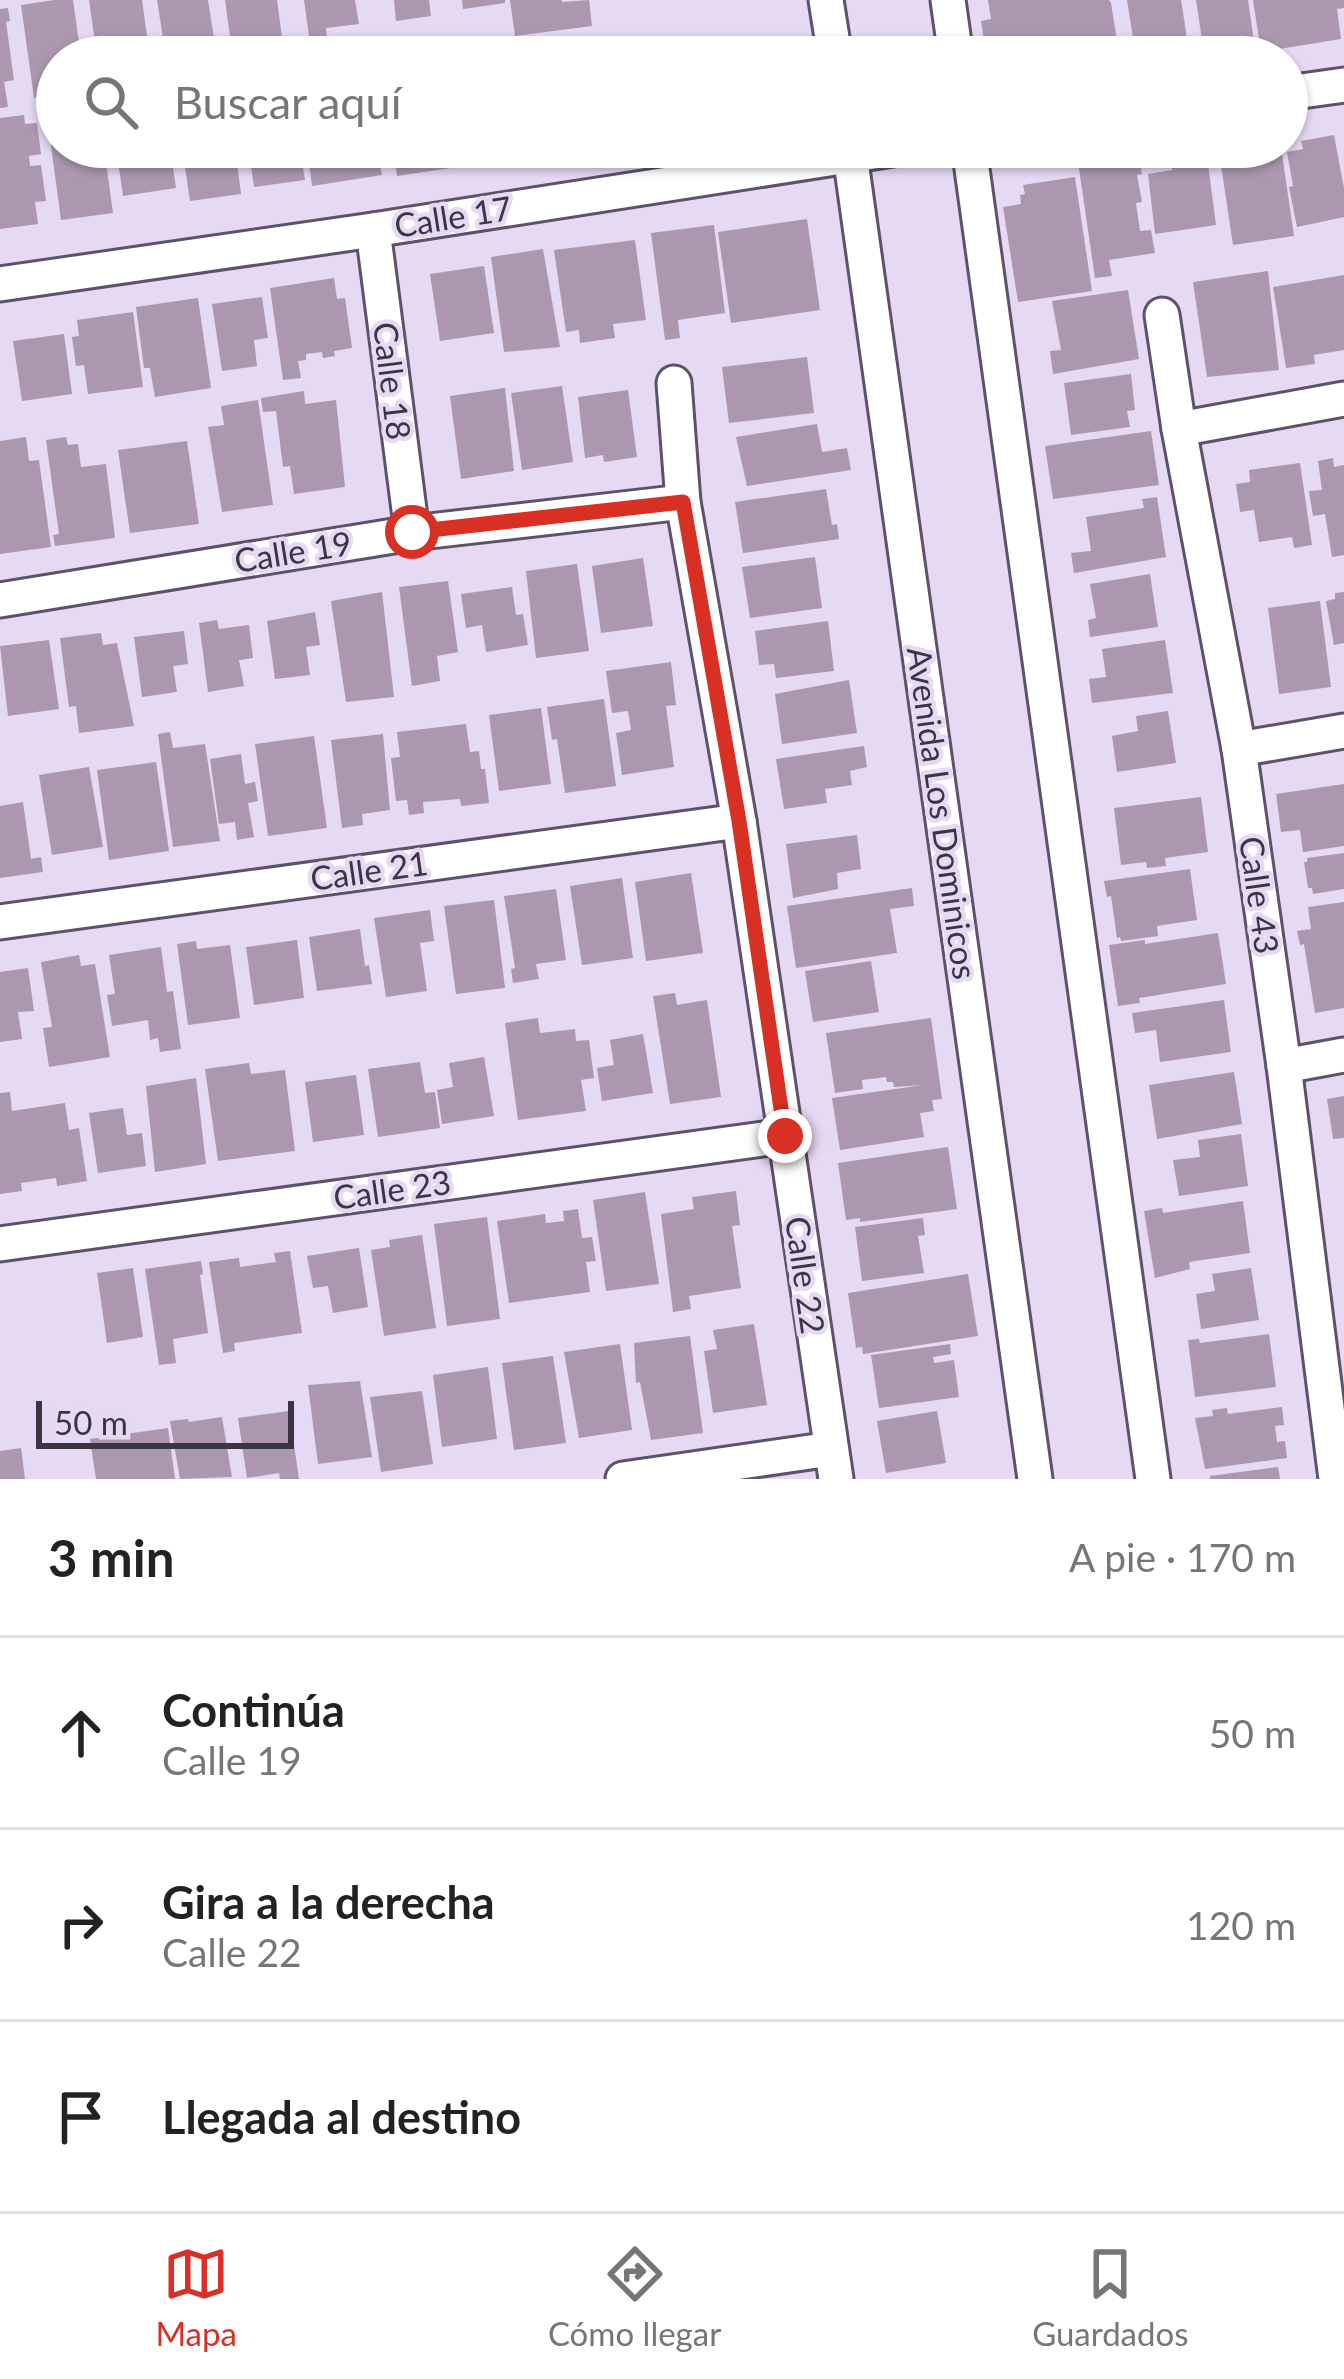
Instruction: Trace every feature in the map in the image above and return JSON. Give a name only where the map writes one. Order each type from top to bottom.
[{"type":"street","points":[[826,0],[832,36]]},
{"type":"street","points":[[948,0],[953,36]]},
{"type":"street","points":[[1308,90],[1344,85]]},
{"type":"street","name":"Calle 17","points":[[0,284],[373,230],[747,168]]},
{"type":"street","name":"Avenida Los Dominicos","points":[[852,168],[1035,1479]]},
{"type":"street","points":[[972,168],[1153,1479]]},
{"type":"street","name":"Calle 18","points":[[373,230],[412,532]]},
{"type":"street","name":"Calle 43","points":[[1162,315],[1239,748],[1335,1379],[1336,1479]]},
{"type":"street","points":[[674,382],[683,502]]},
{"type":"street","points":[[1179,429],[1344,399]]},
{"type":"street","name":"Calle 19","points":[[0,600],[412,532],[683,502]]},
{"type":"street","name":"Calle 22","points":[[683,502],[739,821],[833,1464]]},
{"type":"street","points":[[1239,748],[1344,731]]},
{"type":"street","name":"Calle 21","points":[[0,922],[739,821]]},
{"type":"street","points":[[1284,1066],[1344,1055]]},
{"type":"street","name":"Calle 23","points":[[0,1244],[785,1136]]},
{"type":"street","points":[[623,1479],[833,1464]]},
{"type":"building","points":[[73,0],[78,36],[36,36],[36,98],[34,98],[21,5]]},
{"type":"building","points":[[89,0],[142,0],[147,36],[94,36]]},
{"type":"building","points":[[157,0],[208,0],[214,36],[163,36]]},
{"type":"building","points":[[225,0],[277,0],[282,36],[230,36]]},
{"type":"building","points":[[304,0],[355,0],[359,24],[326,28],[327,36],[309,36]]},
{"type":"building","points":[[394,0],[429,0],[431,16],[396,21]]},
{"type":"building","points":[[462,0],[505,0],[505,3],[463,9]]},
{"type":"building","points":[[510,0],[589,0],[592,26],[515,36]]},
{"type":"building","points":[[988,0],[1109,0],[1116,36],[983,36],[981,21],[991,19]]},
{"type":"building","points":[[1127,0],[1181,0],[1187,36],[1133,36]]},
{"type":"building","points":[[1196,0],[1248,0],[1253,36],[1201,36]]},
{"type":"building","points":[[1253,0],[1344,0],[1344,8],[1337,9],[1341,39],[1308,44],[1308,36],[1259,36]]},
{"type":"building","points":[[8,8],[14,80],[4,82],[8,107],[0,108],[0,9]]},
{"type":"building","points":[[24,115],[25,124],[36,123],[36,155],[29,156],[30,166],[41,168],[46,201],[35,202],[38,224],[0,229],[0,118]]},
{"type":"building","points":[[1334,135],[1344,217],[1297,227],[1290,168],[1308,168],[1308,140]]},
{"type":"building","points":[[54,168],[107,168],[113,213],[61,220]]},
{"type":"building","points":[[119,168],[173,168],[176,188],[123,196]]},
{"type":"building","points":[[185,168],[238,168],[241,194],[190,201]]},
{"type":"building","points":[[251,168],[303,168],[305,180],[254,187]]},
{"type":"building","points":[[310,168],[381,168],[382,175],[312,186]]},
{"type":"building","points":[[396,168],[450,168],[397,176]]},
{"type":"building","points":[[1079,168],[1141,168],[1142,174],[1137,175],[1142,202],[1136,203],[1140,231],[1151,230],[1155,253],[1109,260],[1112,276],[1095,278]]},
{"type":"building","points":[[1209,168],[1216,225],[1155,234],[1148,174]]},
{"type":"building","points":[[1221,168],[1284,168],[1294,236],[1233,245]]},
{"type":"building","points":[[1075,177],[1092,291],[1018,302],[1003,207],[1021,204],[1023,185]]},
{"type":"building","points":[[807,219],[820,310],[731,323],[718,232]]},
{"type":"building","points":[[714,225],[725,313],[678,320],[680,338],[665,340],[651,233]]},
{"type":"building","points":[[635,240],[646,320],[613,324],[615,338],[580,343],[579,330],[566,332],[554,250]]},
{"type":"building","points":[[543,249],[560,347],[504,352],[491,257]]},
{"type":"building","points":[[484,266],[494,333],[440,341],[430,274]]},
{"type":"building","points":[[1268,271],[1279,370],[1207,377],[1193,282]]},
{"type":"building","points":[[1344,275],[1344,350],[1314,355],[1315,364],[1286,368],[1273,287]]},
{"type":"building","points":[[334,278],[337,299],[345,298],[352,348],[323,358],[322,352],[306,354],[306,360],[298,361],[301,378],[283,380],[270,288]]},
{"type":"building","points":[[1128,290],[1139,359],[1053,374],[1050,351],[1061,350],[1052,301]]},
{"type":"building","points":[[262,297],[268,338],[254,340],[257,366],[222,371],[212,304]]},
{"type":"building","points":[[198,298],[211,388],[155,397],[150,368],[144,368],[136,307]]},
{"type":"building","points":[[133,312],[143,387],[88,394],[84,365],[76,366],[72,337],[79,336],[77,320]]},
{"type":"building","points":[[64,334],[72,394],[22,401],[13,341]]},
{"type":"building","points":[[807,357],[814,413],[729,423],[722,367]]},
{"type":"building","points":[[1131,374],[1135,410],[1127,411],[1130,427],[1071,435],[1064,383]]},
{"type":"building","points":[[562,386],[573,462],[522,470],[511,393]]},
{"type":"building","points":[[505,388],[514,471],[461,479],[450,396]]},
{"type":"building","points":[[628,390],[637,457],[604,462],[603,455],[585,458],[578,397]]},
{"type":"building","points":[[304,391],[305,404],[336,400],[345,487],[294,494],[290,466],[283,467],[276,411],[263,412],[261,398]]},
{"type":"building","points":[[258,400],[273,505],[222,512],[208,427],[224,425],[221,406]]},
{"type":"building","points":[[817,424],[822,452],[847,448],[851,470],[747,486],[736,437]]},
{"type":"building","points":[[1151,431],[1159,485],[1053,499],[1045,446]]},
{"type":"building","points":[[26,437],[29,461],[39,460],[51,547],[0,554],[0,441]]},
{"type":"building","points":[[66,437],[68,445],[78,444],[81,467],[106,464],[115,538],[55,546],[53,535],[59,534],[46,440]]},
{"type":"building","points":[[187,441],[199,524],[130,533],[118,450]]},
{"type":"building","points":[[1333,458],[1334,467],[1344,465],[1344,555],[1332,557],[1325,514],[1313,516],[1309,491],[1322,490],[1318,461]]},
{"type":"building","points":[[1300,463],[1312,545],[1294,548],[1292,537],[1259,542],[1254,510],[1240,512],[1236,484],[1250,482],[1249,470]]},
{"type":"building","points":[[826,489],[839,539],[743,553],[735,502]]},
{"type":"building","points":[[1157,497],[1166,557],[1074,573],[1071,553],[1091,551],[1086,517],[1144,508],[1142,499]]},
{"type":"building","points":[[815,557],[822,608],[750,618],[742,567]]},
{"type":"building","points":[[643,558],[653,626],[601,633],[592,566]]},
{"type":"building","points":[[577,564],[589,651],[536,658],[526,571]]},
{"type":"building","points":[[1150,574],[1158,627],[1090,637],[1088,620],[1096,618],[1090,584]]},
{"type":"building","points":[[448,581],[458,652],[437,656],[440,681],[412,686],[399,587]]},
{"type":"building","points":[[512,587],[528,645],[486,652],[482,625],[466,628],[461,594]]},
{"type":"building","points":[[382,592],[394,697],[346,702],[331,601]]},
{"type":"building","points":[[1344,592],[1344,643],[1334,645],[1326,601]]},
{"type":"building","points":[[1320,601],[1331,687],[1279,694],[1268,608]]},
{"type":"building","points":[[315,612],[320,645],[306,647],[310,675],[275,679],[267,621]]},
{"type":"building","points":[[217,620],[219,629],[249,625],[253,658],[239,660],[244,686],[208,692],[199,623]]},
{"type":"building","points":[[828,621],[834,671],[776,678],[774,664],[759,665],[755,631]]},
{"type":"building","points":[[184,631],[188,664],[173,666],[177,692],[142,697],[134,637]]},
{"type":"building","points":[[101,633],[103,645],[117,643],[134,726],[79,733],[76,706],[69,707],[60,638]]},
{"type":"building","points":[[49,640],[59,709],[8,716],[0,646]]},
{"type":"building","points":[[1165,640],[1173,693],[1092,703],[1089,679],[1106,677],[1102,649]]},
{"type":"building","points":[[671,662],[676,705],[666,706],[674,767],[622,775],[616,733],[631,730],[628,711],[612,713],[606,671]]},
{"type":"building","points":[[849,680],[857,733],[782,744],[775,694]]},
{"type":"building","points":[[604,699],[616,786],[565,793],[547,707]]},
{"type":"building","points":[[541,708],[551,784],[499,791],[489,715]]},
{"type":"building","points":[[1168,711],[1176,763],[1117,772],[1112,736],[1138,731],[1136,716]]},
{"type":"building","points":[[466,724],[470,752],[479,751],[481,769],[485,769],[489,803],[423,802],[424,813],[409,815],[407,800],[396,801],[391,758],[400,757],[397,732]]},
{"type":"building","points":[[170,732],[173,748],[205,744],[220,841],[173,847],[158,734]]},
{"type":"building","points":[[383,734],[390,810],[362,814],[363,825],[342,828],[331,740]]},
{"type":"building","points":[[314,736],[327,828],[268,836],[255,744]]},
{"type":"building","points":[[864,746],[867,767],[850,771],[852,785],[825,789],[827,803],[784,809],[776,759]]},
{"type":"building","points":[[241,754],[245,784],[255,782],[258,801],[248,803],[254,837],[237,840],[235,822],[219,824],[210,759]]},
{"type":"building","points":[[156,762],[169,851],[109,860],[97,770]]},
{"type":"building","points":[[89,767],[103,847],[52,855],[39,775]]},
{"type":"building","points":[[1344,784],[1344,846],[1303,852],[1300,830],[1281,832],[1276,794]]},
{"type":"building","points":[[1201,797],[1208,852],[1165,858],[1166,866],[1121,865],[1114,808]]},
{"type":"building","points":[[23,802],[31,859],[41,857],[43,872],[0,878],[0,806]]},
{"type":"building","points":[[857,835],[861,869],[837,873],[838,889],[793,898],[786,844]]},
{"type":"building","points":[[1344,853],[1344,889],[1313,894],[1308,888],[1307,858]]},
{"type":"building","points":[[1190,869],[1197,920],[1157,926],[1158,936],[1117,938],[1104,881]]},
{"type":"building","points":[[691,873],[703,953],[646,961],[635,882]]},
{"type":"building","points":[[622,878],[633,958],[582,965],[570,886]]},
{"type":"building","points":[[912,888],[914,906],[890,909],[897,953],[796,968],[787,906]]},
{"type":"building","points":[[556,889],[566,960],[536,964],[539,979],[513,983],[504,896]]},
{"type":"building","points":[[494,900],[505,988],[456,994],[444,906]]},
{"type":"building","points":[[1344,902],[1344,1008],[1315,1013],[1304,944],[1300,945],[1297,931],[1311,929],[1308,907]]},
{"type":"building","points":[[430,910],[434,941],[420,943],[427,991],[386,997],[374,918]]},
{"type":"building","points":[[360,929],[372,984],[317,991],[309,937]]},
{"type":"building","points":[[1218,933],[1226,984],[1139,998],[1140,1003],[1118,1006],[1109,945]]},
{"type":"building","points":[[297,940],[304,998],[254,1005],[246,947]]},
{"type":"building","points":[[196,941],[197,949],[230,945],[240,1018],[188,1025],[177,944]]},
{"type":"building","points":[[161,947],[181,1049],[160,1052],[158,1038],[150,1040],[148,1020],[112,1026],[107,995],[115,994],[109,955]]},
{"type":"building","points":[[79,955],[81,966],[95,964],[110,1057],[49,1067],[43,1028],[52,1027],[41,962]]},
{"type":"building","points":[[871,961],[879,1012],[813,1022],[805,971]]},
{"type":"building","points":[[28,968],[34,1011],[18,1012],[22,1039],[0,1042],[0,972]]},
{"type":"building","points":[[675,993],[677,1005],[707,1000],[721,1097],[670,1104],[653,996]]},
{"type":"building","points":[[1224,1000],[1231,1052],[1160,1062],[1156,1030],[1135,1033],[1132,1013]]},
{"type":"building","points":[[538,1018],[540,1033],[575,1029],[576,1041],[589,1040],[594,1078],[581,1080],[586,1111],[518,1120],[505,1023]]},
{"type":"building","points":[[931,1018],[942,1099],[932,1100],[934,1111],[920,1113],[924,1137],[840,1150],[832,1098],[923,1085],[894,1087],[886,1077],[862,1080],[863,1089],[835,1093],[826,1033]]},
{"type":"building","points":[[643,1034],[653,1093],[602,1101],[597,1068],[614,1065],[610,1040]]},
{"type":"building","points":[[484,1057],[494,1116],[442,1124],[437,1090],[453,1087],[449,1063]]},
{"type":"building","points":[[420,1062],[425,1093],[435,1092],[440,1128],[378,1137],[368,1069]]},
{"type":"building","points":[[249,1063],[251,1074],[285,1070],[295,1151],[218,1161],[205,1069]]},
{"type":"building","points":[[1234,1072],[1242,1124],[1157,1139],[1149,1085]]},
{"type":"building","points":[[356,1075],[364,1135],[313,1142],[305,1082]]},
{"type":"building","points":[[196,1078],[206,1164],[155,1172],[146,1086]]},
{"type":"building","points":[[10,1092],[12,1111],[65,1103],[69,1130],[79,1128],[87,1181],[57,1186],[56,1178],[21,1183],[22,1191],[0,1194],[0,1093]]},
{"type":"building","points":[[1344,1096],[1344,1138],[1333,1139],[1327,1099]]},
{"type":"building","points":[[123,1108],[127,1135],[142,1133],[146,1166],[98,1173],[89,1113]]},
{"type":"building","points":[[1241,1134],[1248,1186],[1179,1196],[1173,1160],[1200,1157],[1198,1140]]},
{"type":"building","points":[[948,1147],[957,1209],[846,1220],[838,1163]]},
{"type":"building","points":[[736,1191],[740,1225],[732,1226],[741,1288],[689,1296],[691,1309],[673,1312],[661,1214],[694,1209],[692,1197]]},
{"type":"building","points":[[645,1192],[659,1284],[606,1291],[593,1200]]},
{"type":"building","points":[[1243,1201],[1250,1253],[1189,1262],[1190,1269],[1155,1278],[1144,1211],[1162,1208],[1163,1213]]},
{"type":"building","points":[[578,1209],[582,1238],[592,1237],[596,1261],[586,1262],[590,1292],[509,1303],[497,1221],[545,1214],[546,1223],[564,1221],[563,1211]]},
{"type":"building","points":[[487,1217],[500,1319],[447,1326],[434,1224]]},
{"type":"building","points":[[923,1218],[925,1235],[918,1236],[924,1273],[862,1281],[855,1227]]},
{"type":"building","points":[[422,1235],[436,1328],[384,1336],[371,1250],[390,1247],[389,1240]]},
{"type":"building","points":[[359,1248],[368,1307],[333,1313],[328,1286],[313,1288],[307,1256]]},
{"type":"building","points":[[290,1251],[302,1333],[234,1343],[235,1351],[223,1353],[209,1262],[239,1258],[240,1267],[276,1262],[274,1253]]},
{"type":"building","points":[[201,1261],[208,1333],[173,1339],[176,1363],[159,1365],[145,1269]]},
{"type":"building","points":[[133,1268],[143,1337],[107,1343],[97,1273]]},
{"type":"building","points":[[1251,1268],[1259,1320],[1201,1329],[1196,1294],[1215,1291],[1212,1274]]},
{"type":"building","points":[[968,1274],[978,1336],[863,1354],[862,1347],[856,1348],[848,1293]]},
{"type":"building","points":[[754,1324],[767,1405],[713,1413],[704,1351],[717,1349],[713,1330]]},
{"type":"building","points":[[1269,1334],[1276,1387],[1195,1397],[1188,1340],[1199,1339],[1200,1343]]},
{"type":"building","points":[[690,1336],[703,1433],[651,1440],[640,1382],[636,1383],[634,1343]]},
{"type":"building","points":[[620,1344],[632,1430],[579,1438],[564,1352]]},
{"type":"building","points":[[950,1344],[951,1354],[933,1357],[934,1363],[954,1360],[959,1397],[879,1408],[871,1355]]},
{"type":"building","points":[[553,1356],[566,1443],[514,1450],[502,1363]]},
{"type":"building","points":[[488,1367],[497,1439],[442,1447],[433,1375]]},
{"type":"building","points":[[360,1381],[372,1457],[318,1464],[308,1385]]},
{"type":"building","points":[[422,1391],[433,1464],[381,1472],[370,1397]]},
{"type":"building","points":[[1282,1407],[1284,1425],[1275,1426],[1277,1442],[1285,1441],[1287,1458],[1205,1469],[1195,1418],[1227,1408],[1228,1414]]},
{"type":"building","points":[[289,1411],[299,1479],[280,1479],[279,1473],[247,1478],[238,1418]]},
{"type":"building","points":[[937,1411],[946,1463],[886,1473],[877,1421]]},
{"type":"building","points":[[222,1417],[232,1477],[180,1479],[170,1421]]},
{"type":"building","points":[[168,1428],[175,1479],[96,1479],[90,1439]]},
{"type":"building","points":[[21,1448],[25,1479],[0,1479],[0,1451]]},
{"type":"building","points":[[1278,1467],[1280,1479],[1210,1479],[1210,1476]]},
{"type":"route","points":[[412,532],[683,502],[739,821],[785,1136]]}]
